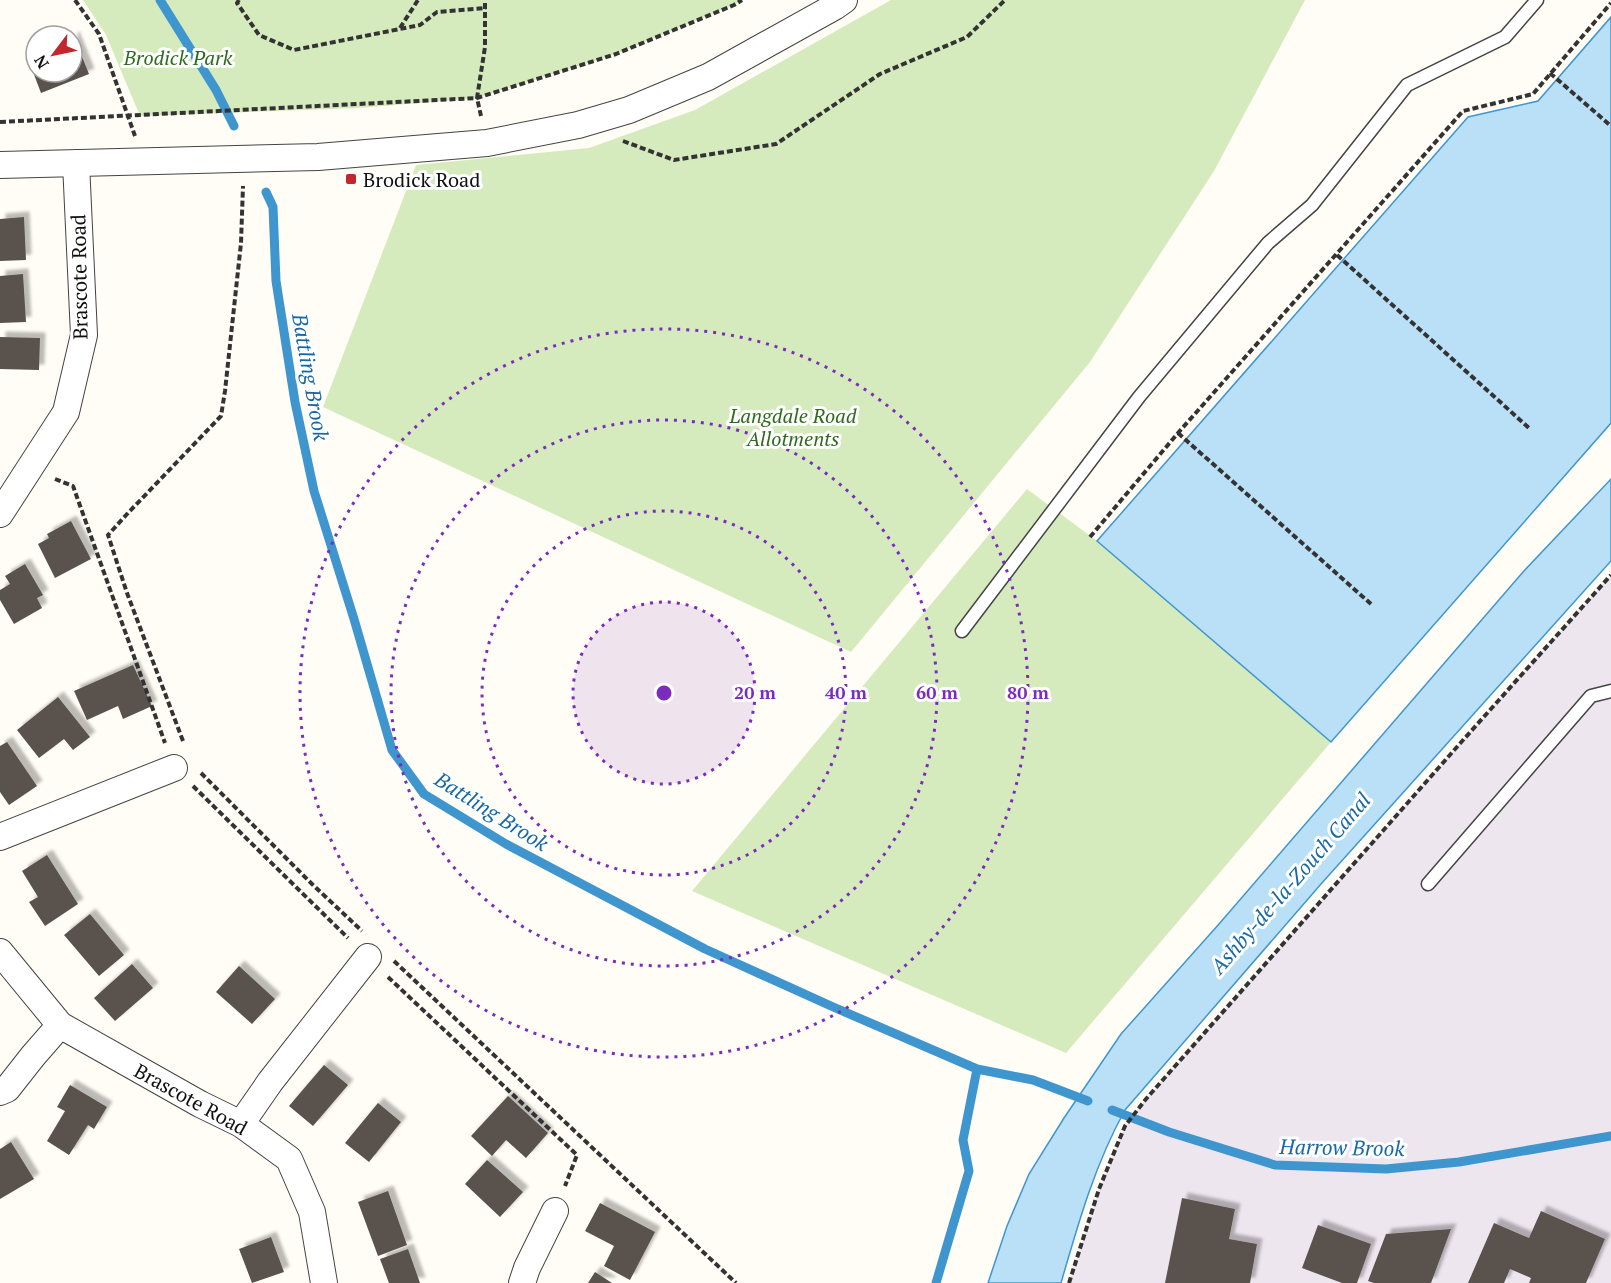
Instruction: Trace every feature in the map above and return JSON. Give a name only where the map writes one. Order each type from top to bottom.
[{"type":"street","points":[[0,165],[318,157],[487,143],[578,124],[629,110],[708,77],[834,8],[844,0]]},
{"type":"street","name":"Brascote Road","points":[[0,514],[66,412],[84,334],[76,163]]},
{"type":"street","points":[[0,837],[179,756]]},
{"type":"street","points":[[242,1124],[270,1082],[374,950]]},
{"type":"street","name":"Brascote Road","points":[[0,952],[60,1025],[200,1104],[242,1124],[289,1159],[312,1212],[324,1283]]},
{"type":"street","points":[[0,1092],[7,1089],[60,1025]]},
{"type":"street","points":[[522,1283],[555,1211]]},
{"type":"lane","points":[[962,631],[1139,398],[1268,243],[1312,205],[1407,85],[1505,38],[1537,0]]},
{"type":"lane","points":[[1428,884],[1591,696],[1611,690]]},
{"type":"path","points":[[75,0],[99,34],[144,161]]},
{"type":"path","points":[[239,0],[237,3],[259,35],[294,50],[420,25],[437,12],[486,8]]},
{"type":"path","points":[[400,29],[418,0]]},
{"type":"path","points":[[485,0],[485,47],[477,98],[487,143]]},
{"type":"path","points":[[0,122],[477,98],[616,54],[742,0]]},
{"type":"path","points":[[620,140],[674,160],[777,144],[880,74],[967,37],[1005,0]]},
{"type":"path","points":[[1090,537],[1178,433],[1463,111],[1533,94],[1611,3]]},
{"type":"path","points":[[1550,73],[1611,126]]},
{"type":"path","points":[[179,756],[108,535],[221,416],[241,243],[242,159]]},
{"type":"path","points":[[1336,255],[1530,428]]},
{"type":"path","points":[[1178,433],[1371,604]]},
{"type":"path","points":[[29,470],[73,486],[179,756],[577,1155],[555,1211]]},
{"type":"path","points":[[1070,1283],[1099,1190],[1125,1126],[1146,1099],[1376,838],[1611,575]]},
{"type":"path","points":[[200,772],[374,950],[736,1283]]},
{"type":"shaded area","points":[[1611,575],[1611,1283],[1069,1283],[1099,1189],[1125,1126],[1146,1099]]},
{"type":"green space","name":"Brodick Park","points":[[83,0],[742,0],[616,54],[477,98],[360,108],[140,116],[106,35]]},
{"type":"green space","name":"Langdale Road Allotments","points":[[891,0],[1305,0],[1214,171],[1090,362],[851,652],[323,407],[416,165],[589,148],[695,110]]},
{"type":"green space","points":[[1027,489],[1097,541],[1331,742],[1066,1053],[692,891]]},
{"type":"water","points":[[1611,17],[1611,423],[1331,742],[1097,541],[1468,117],[1538,101]]},
{"type":"water","name":"Ashby-de-la-Zouch Canal","points":[[1611,479],[1611,561],[1321,884],[1125,1110],[1096,1173],[1061,1283],[988,1283],[1007,1226],[1029,1174],[1121,1034],[1523,572]]},
{"type":"building","points":[[84,62],[89,74],[84,76]]},
{"type":"building","points":[[38,84],[64,84],[41,93]]},
{"type":"building","points":[[24,217],[26,260],[0,261],[0,219]]},
{"type":"building","points":[[23,274],[26,322],[0,323],[0,276]]},
{"type":"building","points":[[0,337],[40,338],[39,370],[0,369]]},
{"type":"building","points":[[71,521],[91,559],[55,578],[38,544],[49,538],[47,534]]},
{"type":"building","points":[[25,564],[43,595],[37,598],[42,608],[14,624],[0,600],[0,590],[10,584],[5,576]]},
{"type":"building","points":[[133,665],[152,706],[123,719],[118,706],[87,720],[74,691]]},
{"type":"building","points":[[58,697],[90,737],[73,750],[64,739],[39,758],[17,730]]},
{"type":"building","points":[[7,742],[37,786],[9,805],[0,792],[0,746]]},
{"type":"building","points":[[47,855],[78,904],[45,926],[29,902],[38,897],[22,871]]},
{"type":"building","points":[[90,914],[124,955],[99,976],[64,935]]},
{"type":"building","points":[[132,964],[153,988],[115,1021],[94,998]]},
{"type":"building","points":[[239,966],[275,999],[252,1024],[216,992]]},
{"type":"building","points":[[324,1065],[348,1085],[313,1126],[289,1106]]},
{"type":"building","points":[[70,1085],[107,1107],[94,1129],[88,1125],[69,1155],[47,1141],[65,1111],[57,1107]]},
{"type":"building","points":[[508,1096],[548,1133],[526,1158],[506,1140],[492,1156],[471,1136]]},
{"type":"building","points":[[378,1103],[401,1122],[369,1162],[345,1143]]},
{"type":"building","points":[[11,1142],[34,1179],[0,1199],[0,1149]]},
{"type":"building","points":[[487,1160],[523,1192],[500,1217],[465,1184]]},
{"type":"building","points":[[388,1191],[407,1245],[378,1256],[358,1202]]},
{"type":"building","points":[[1182,1198],[1235,1209],[1229,1239],[1257,1244],[1250,1283],[1165,1283]]},
{"type":"building","points":[[600,1203],[655,1232],[630,1280],[604,1266],[614,1246],[585,1231]]},
{"type":"building","points":[[1541,1211],[1605,1239],[1586,1283],[1529,1283],[1531,1278],[1510,1269],[1504,1283],[1468,1283],[1494,1223],[1529,1238]]},
{"type":"building","points":[[1318,1225],[1371,1244],[1357,1283],[1342,1283],[1302,1268]]},
{"type":"building","points":[[1451,1229],[1431,1283],[1374,1283],[1368,1281],[1386,1234]]},
{"type":"building","points":[[271,1237],[284,1272],[252,1283],[239,1249]]},
{"type":"building","points":[[408,1249],[420,1283],[389,1283],[380,1259]]},
{"type":"building","points":[[595,1272],[612,1283],[588,1283]]},
{"type":"waterway","name":"Battling Brook","points":[[160,0],[216,90],[234,126]]},
{"type":"waterway","name":"Battling Brook","points":[[266,192],[273,207],[276,281],[295,402],[314,491],[392,750],[424,794],[506,844],[705,949],[977,1069],[1033,1080],[1088,1101]]},
{"type":"waterway","points":[[936,1283],[969,1171],[963,1140],[977,1069]]},
{"type":"waterway","name":"Harrow Brook","points":[[1112,1110],[1169,1132],[1275,1165],[1386,1169],[1459,1162],[1611,1136]]},
{"type":"place","name":"Brodick Road","points":[[351,179]]}]
